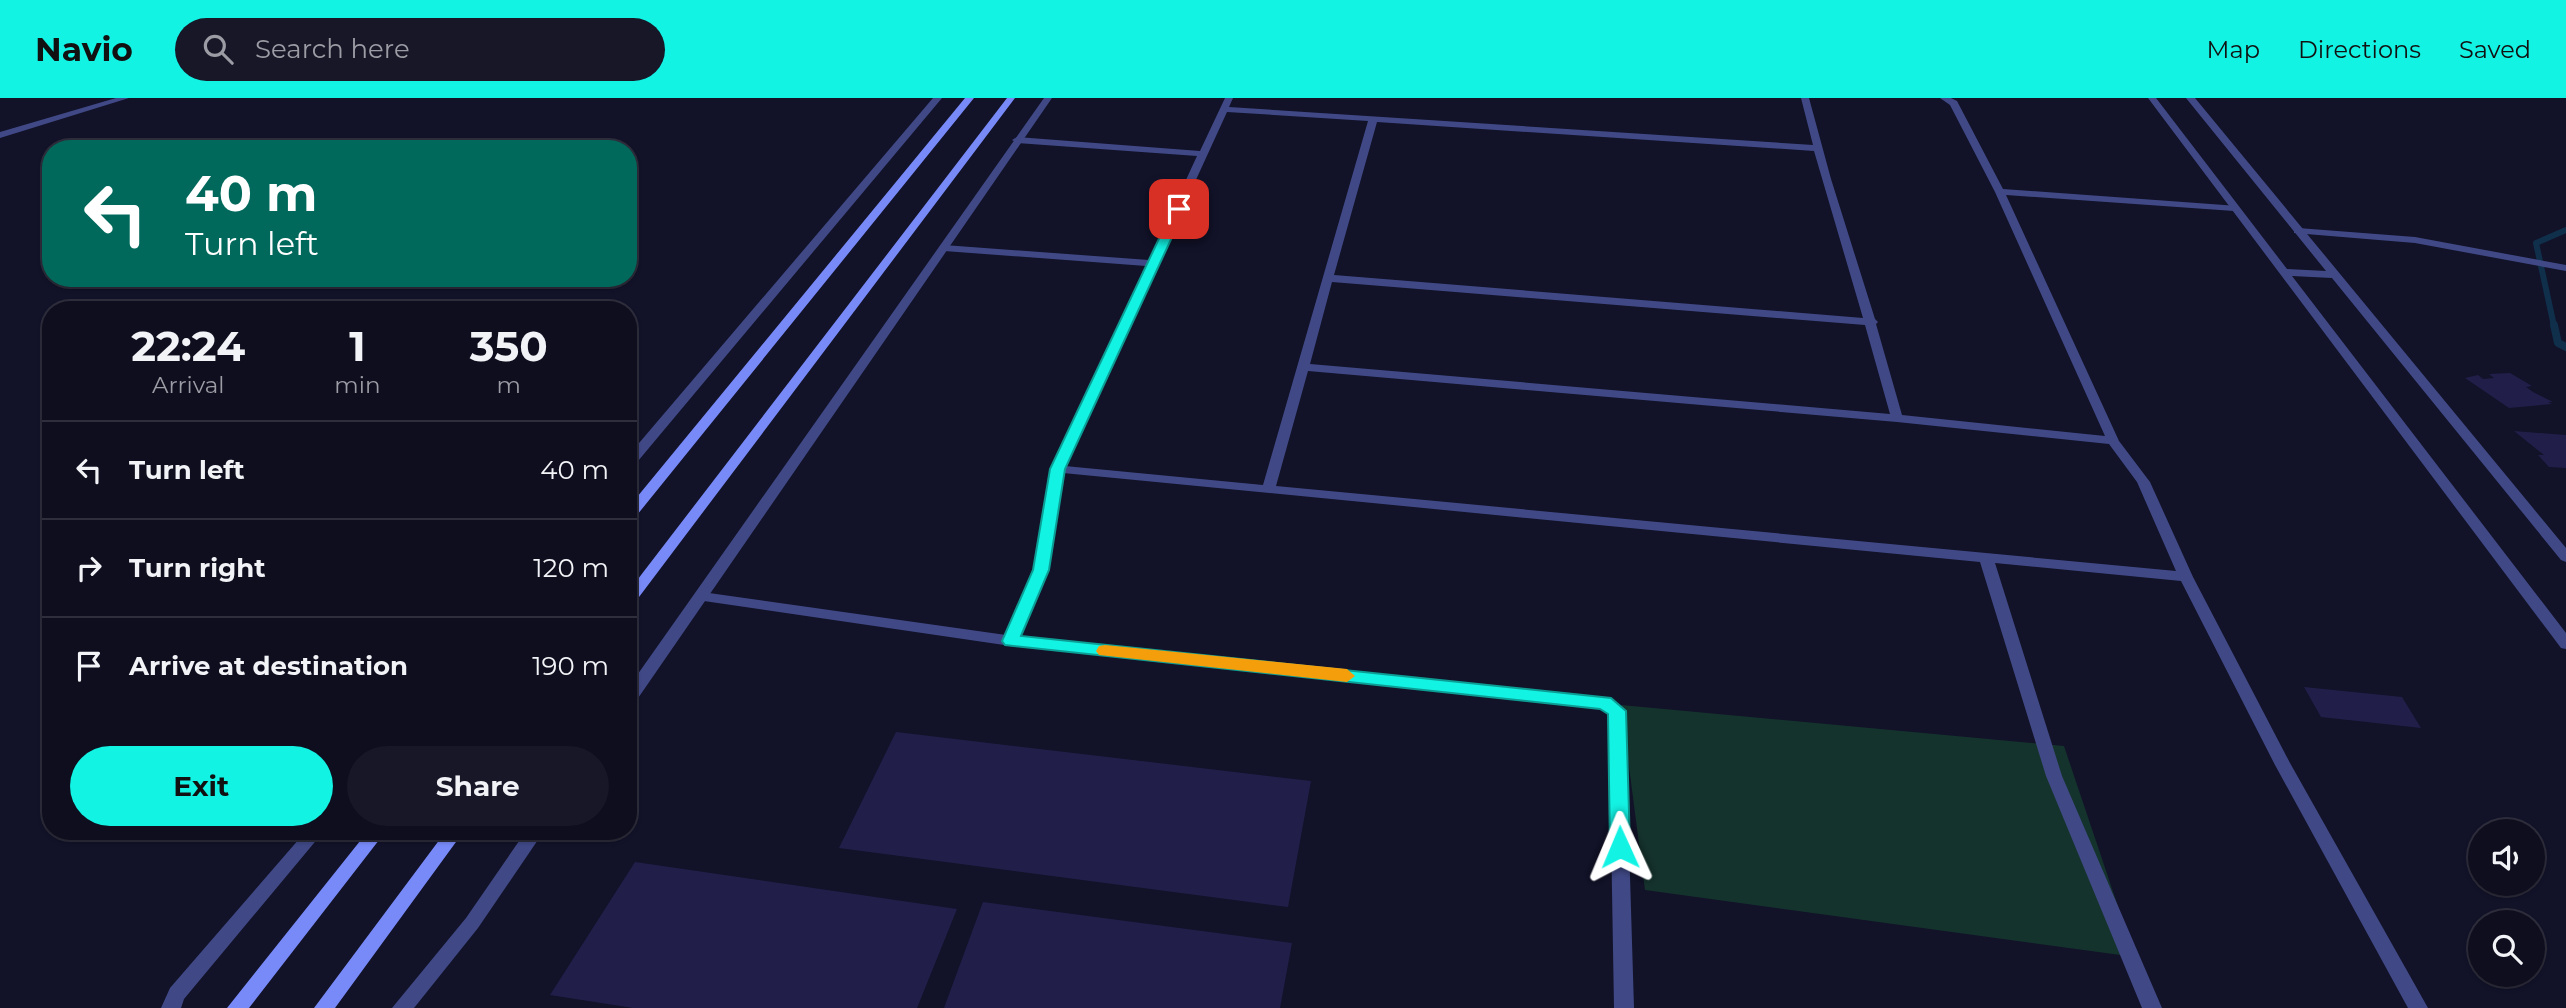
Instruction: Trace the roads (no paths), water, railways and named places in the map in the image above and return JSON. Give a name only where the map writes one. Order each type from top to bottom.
[{"type":"main road","points":[[637,506],[970,98]]},
{"type":"main road","points":[[637,589],[1011,98]]},
{"type":"main road","points":[[237,1008],[371,840]]},
{"type":"main road","points":[[324,1008],[449,840]]},
{"type":"street","points":[[0,135],[125,98]]},
{"type":"street","points":[[637,453],[938,98]]},
{"type":"street","points":[[637,688],[1048,98]]},
{"type":"street","points":[[1805,98],[1817,148],[1872,322],[1897,418]]},
{"type":"street","points":[[1944,98],[1954,103],[2000,192],[2113,441],[2143,482],[2186,578],[2283,765],[2418,1008]]},
{"type":"street","points":[[2152,98],[2566,644]]},
{"type":"street","points":[[2190,98],[2566,557]]},
{"type":"street","points":[[1011,641],[1041,570],[1057,469],[1226,103],[1373,119],[1817,148]]},
{"type":"street","points":[[1269,487],[1373,119]]},
{"type":"street","points":[[1017,140],[1202,155]]},
{"type":"street","points":[[2000,192],[2234,208]]},
{"type":"street","points":[[2298,231],[2415,240],[2566,268]]},
{"type":"street","points":[[944,248],[1152,263]]},
{"type":"street","points":[[2283,272],[2334,275]]},
{"type":"street","points":[[1329,278],[1872,322]]},
{"type":"street","points":[[1305,367],[1897,418],[2113,441]]},
{"type":"street","points":[[1057,469],[1269,487],[2186,578]]},
{"type":"street","points":[[1986,558],[2054,776],[2151,1008]]},
{"type":"street","points":[[702,597],[1011,641],[1604,703],[1612,706],[1617,711],[1624,1008]]},
{"type":"street","points":[[171,1008],[177,994],[308,840]]},
{"type":"street","points":[[402,1008],[472,922],[530,840]]},
{"type":"waterway","points":[[2554,326],[2536,243],[2566,230]]},
{"type":"waterway","points":[[2554,325],[2558,343],[2566,347]]}]
